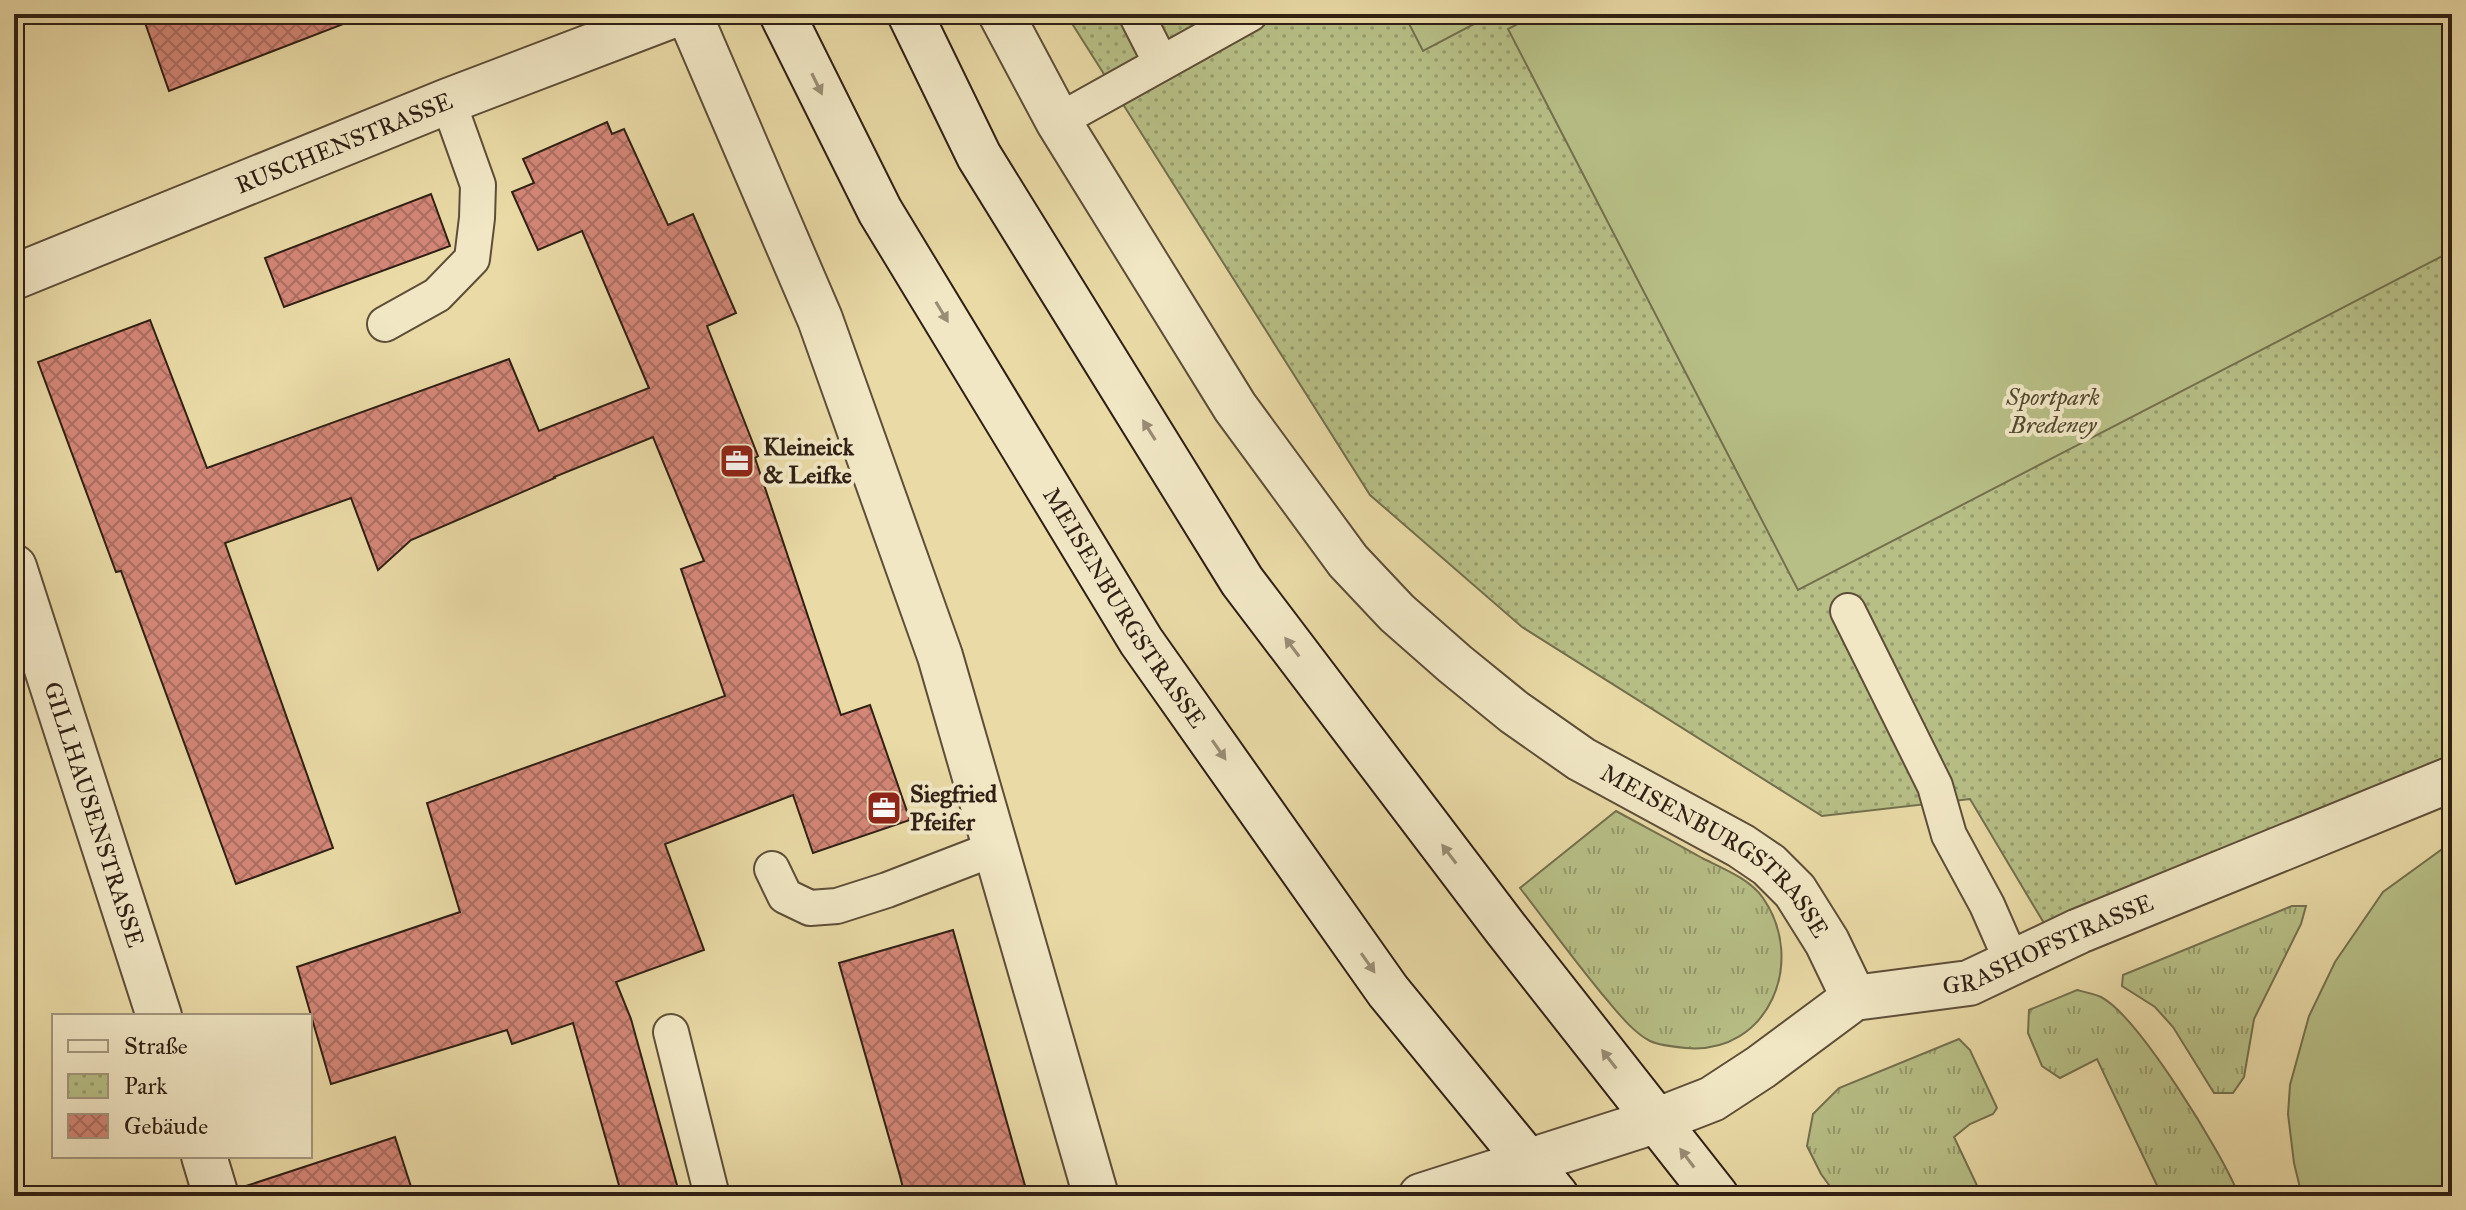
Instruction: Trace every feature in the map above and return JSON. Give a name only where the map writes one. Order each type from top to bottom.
[{"type":"street","name":"RUSCHENSTRASSE","points":[[14,277],[448,101],[676,14]]},
{"type":"street","points":[[689,14],[820,319],[940,656],[1096,1196]]},
{"type":"street","name":"MEISENBURGSTRASSE","points":[[782,14],[880,211],[1141,641],[1388,991],[1542,1179]]},
{"type":"street","points":[[910,14],[979,156],[1242,581],[1506,929],[1716,1196]]},
{"type":"street","name":"MEISENBURGSTRASSE","points":[[1001,14],[1058,121],[1235,407],[1348,561],[1397,613],[1514,712],[1581,759],[1741,846],[1769,865],[1795,891],[1827,942],[1854,998]]},
{"type":"street","name":"GILLHAUSENSTRASSE","points":[[14,567],[158,1014]]},
{"type":"street","name":"GRASHOFSTRASSE","points":[[1658,1120],[1712,1099],[1854,998],[1969,983],[2093,925],[2452,779]]},
{"type":"street","points":[[1421,1196],[1542,1179],[1658,1120]]},
{"type":"street","points":[[205,1158],[216,1196]]},
{"type":"lane","points":[[1136,14],[1161,63]]},
{"type":"lane","points":[[1058,121],[1250,14]]},
{"type":"lane","points":[[385,324],[437,295],[472,259],[478,185],[448,101]]},
{"type":"lane","points":[[1848,611],[1935,786],[1949,835],[1987,905],[2012,962]]},
{"type":"lane","points":[[772,869],[785,896],[810,908],[837,906],[996,848]]},
{"type":"lane","points":[[671,1032],[712,1196]]},
{"type":"green space","name":"Sportpark Bredeney","points":[[1066,14],[2452,14],[2452,770],[2054,940],[1970,799],[1822,816],[1522,627],[1370,495]]},
{"type":"green space","points":[[1404,14],[1493,14],[1423,51]]},
{"type":"green space","points":[[1537,14],[2452,14],[2452,251],[1798,590],[1508,29]]},
{"type":"green space","points":[[1616,811],[1735,875],[1751,885],[1763,898],[1776,923],[1781,949],[1780,975],[1772,999],[1758,1020],[1739,1036],[1715,1046],[1686,1048],[1658,1044],[1643,1037],[1602,994],[1520,888]]},
{"type":"green space","points":[[2452,842],[2452,1196],[2302,1196],[2288,1114],[2290,1085],[2309,1016],[2335,962],[2383,892]]},
{"type":"green space","points":[[2292,906],[2306,906],[2301,924],[2254,1019],[2244,1077],[2233,1093],[2214,1093],[2173,1027],[2155,1007],[2122,986],[2123,975]]},
{"type":"green space","points":[[2077,990],[2101,997],[2136,1030],[2198,1120],[2239,1196],[2162,1196],[2097,1059],[2060,1078],[2042,1066],[2028,1033],[2029,1010]]},
{"type":"green space","points":[[1959,1039],[1970,1050],[1997,1108],[1993,1114],[1970,1124],[1954,1137],[1982,1196],[1837,1196],[1821,1174],[1807,1146],[1813,1114],[1839,1088]]},
{"type":"building","points":[[142,14],[358,14],[359,18],[169,91]]},
{"type":"building","points":[[607,122],[612,134],[624,129],[668,225],[693,214],[736,313],[707,326],[758,456],[755,458],[841,715],[870,705],[910,820],[813,853],[793,795],[665,844],[704,950],[616,982],[631,1019],[680,1196],[622,1196],[573,1023],[512,1044],[507,1030],[331,1084],[297,967],[460,912],[427,803],[725,696],[681,569],[704,561],[653,437],[411,540],[378,570],[351,498],[225,543],[333,848],[236,884],[121,571],[116,572],[38,362],[150,320],[207,468],[509,359],[539,431],[649,388],[582,231],[538,250],[512,192],[534,183],[523,159]]},
{"type":"building","points":[[431,194],[450,246],[284,307],[265,258]]},
{"type":"building","points":[[953,930],[1028,1196],[905,1196],[839,963]]},
{"type":"building","points":[[395,1137],[414,1196],[248,1196],[246,1186]]},
{"type":"place","name":"Kleineick & Leifke","points":[[737,461]]},
{"type":"place","name":"Siegfried Pfeifer","points":[[884,808]]}]
